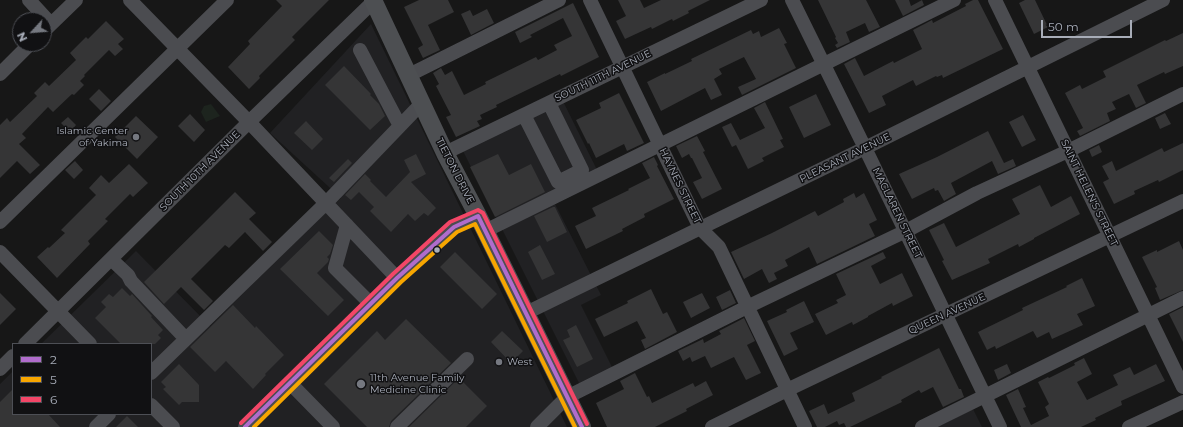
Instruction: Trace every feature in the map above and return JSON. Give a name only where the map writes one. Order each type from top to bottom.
[{"type":"main road","name":"TIETON DRIVE","points":[[374,0],[445,153],[482,224],[582,427]]},
{"type":"street","points":[[28,0],[37,12]]},
{"type":"street","points":[[52,23],[76,0]]},
{"type":"street","points":[[130,0],[250,122],[397,278]]},
{"type":"street","points":[[0,222],[227,0]]},
{"type":"street","name":"SOUTH 10TH AVENUE","points":[[26,343],[374,0]]},
{"type":"street","points":[[409,75],[559,0]]},
{"type":"street","name":"HAYNES STREET","points":[[590,0],[700,228],[719,247],[805,427]]},
{"type":"street","name":"SOUTH 11TH AVENUE","points":[[445,153],[761,0]]},
{"type":"street","name":"MACLAREN STREET","points":[[792,0],[906,231],[1000,427]]},
{"type":"street","points":[[245,427],[397,278],[454,227],[482,224],[660,145],[954,0]]},
{"type":"street","name":"SAINT HELEN'S STREET","points":[[994,0],[1183,386]]},
{"type":"street","name":"PLEASANT AVENUE","points":[[526,313],[1028,68],[1163,0]]},
{"type":"street","points":[[360,50],[400,126]]},
{"type":"street","points":[[0,74],[22,52]]},
{"type":"street","points":[[537,427],[567,397],[747,307],[906,231],[976,193],[1183,94]]},
{"type":"street","points":[[152,372],[326,203],[422,103]]},
{"type":"street","points":[[524,115],[558,182],[582,170],[548,103]]},
{"type":"street","name":"QUEEN AVENUE","points":[[712,427],[1183,201]]},
{"type":"street","points":[[343,221],[336,268],[371,304]]},
{"type":"street","points":[[0,252],[89,343]]},
{"type":"street","points":[[111,259],[128,275],[131,282],[186,339]]},
{"type":"street","points":[[922,427],[1183,298]]},
{"type":"street","points":[[0,369],[12,357]]},
{"type":"street","points":[[397,427],[467,359]]},
{"type":"street","points":[[290,383],[333,427]]},
{"type":"street","points":[[1129,427],[1183,402]]},
{"type":"street","points":[[152,406],[173,427]]},
{"type":"street","points":[[96,427],[108,415]]},
{"type":"shaded area","points":[[371,24],[567,427],[0,427],[0,384],[12,372],[12,415],[152,415],[152,343],[42,343],[136,251],[210,326],[341,198],[270,133]]},
{"type":"shaded area","points":[[558,91],[602,180],[555,204],[601,295],[581,305],[618,379],[585,395],[458,141]]},
{"type":"shaded area","points":[[211,104],[220,116],[206,122],[201,112],[204,106]]},
{"type":"shaded area","points":[[973,409],[982,427],[937,427]]},
{"type":"building","points":[[276,0],[329,0],[292,37],[295,40],[259,76],[260,78],[249,89],[228,67],[250,44],[248,41],[282,6]]},
{"type":"building","points":[[419,0],[448,0],[454,12],[428,25],[440,50],[423,58],[418,48],[423,45],[404,7]]},
{"type":"building","points":[[618,0],[640,0],[644,8],[661,0],[710,0],[688,11],[689,13],[673,21],[672,19],[652,29],[651,27],[625,39],[616,21],[626,16]]},
{"type":"building","points":[[818,0],[866,0],[880,27],[869,32],[865,23],[846,32],[850,42],[837,48],[835,45],[838,43],[835,38],[836,37]]},
{"type":"building","points":[[895,0],[909,0],[911,6],[922,0],[924,5],[903,16]]},
{"type":"building","points":[[973,0],[978,0],[1003,49],[943,78],[942,75],[936,76],[916,86],[913,80],[882,96],[886,105],[869,113],[844,64],[855,58],[864,76],[893,61],[894,63],[922,49],[913,30],[932,20],[933,23],[966,6],[965,4]]},
{"type":"building","points":[[1025,0],[1035,0],[1048,27],[1034,34],[1019,3]]},
{"type":"building","points":[[573,3],[599,57],[496,105],[497,107],[480,115],[482,119],[477,121],[480,126],[456,137],[446,117],[451,115],[436,86],[439,84],[433,73],[441,68],[445,75],[452,71],[464,95],[486,84],[485,82],[536,57],[538,60],[557,50],[554,45],[572,36],[563,18],[530,35],[532,37],[520,43],[515,32]]},
{"type":"building","points":[[487,9],[494,23],[471,35],[461,14],[470,10],[473,16]]},
{"type":"building","points":[[106,21],[124,39],[118,44],[123,49],[115,56],[109,50],[84,75],[85,76],[80,81],[84,85],[74,95],[72,94],[53,112],[48,107],[22,134],[26,138],[19,144],[40,165],[30,174],[17,161],[0,178],[0,125],[7,118],[10,122],[37,96],[34,93],[45,82],[49,86],[76,60],[70,53],[86,37],[88,39]]},
{"type":"building","points":[[779,28],[787,43],[784,44],[796,68],[742,95],[738,87],[756,79],[744,57],[719,69],[722,74],[714,79],[722,95],[711,100],[705,88],[661,111],[647,82],[692,61],[691,59],[751,30],[753,34],[759,31],[761,37]]},
{"type":"building","points":[[1183,33],[1183,66],[1165,74],[1164,72],[1137,85],[1146,103],[1136,108],[1129,94],[1112,102],[1116,109],[1107,113],[1110,121],[1080,136],[1077,131],[1083,128],[1065,93],[1080,85],[1082,89],[1106,77],[1103,71],[1165,40],[1166,41]]},
{"type":"building","points":[[344,66],[371,94],[370,95],[379,104],[385,116],[370,130],[325,85]]},
{"type":"building","points":[[99,89],[111,101],[101,111],[89,99]]},
{"type":"building","points":[[619,93],[644,143],[627,151],[624,144],[596,158],[576,120],[601,108],[599,103]]},
{"type":"building","points":[[816,94],[831,125],[804,138],[789,107]]},
{"type":"building","points":[[765,102],[783,139],[780,140],[784,147],[762,158],[764,161],[748,169],[736,145],[732,147],[722,127],[731,123],[740,140],[765,128],[754,108]]},
{"type":"building","points":[[1165,113],[1171,124],[1160,129],[1155,118]]},
{"type":"building","points":[[190,114],[205,130],[194,142],[178,126]]},
{"type":"building","points":[[1023,115],[1036,140],[1022,147],[1009,122]]},
{"type":"building","name":"Islamic Center of Yakima","points":[[136,116],[158,137],[137,159],[115,137]]},
{"type":"building","points":[[68,117],[76,125],[70,132],[61,123]]},
{"type":"building","points":[[306,121],[323,139],[312,150],[294,133]]},
{"type":"building","points":[[988,131],[1004,163],[1013,159],[1016,166],[998,174],[992,161],[951,183],[956,194],[944,201],[938,190],[935,191],[934,188],[912,199],[899,174],[937,157]]},
{"type":"building","points":[[697,136],[705,151],[703,152],[722,189],[702,199],[693,182],[702,178],[689,154],[682,158],[676,146]]},
{"type":"building","points":[[1183,143],[1183,170],[1159,182],[1158,180],[1134,191],[1135,194],[1114,204],[1103,182],[1109,179],[1102,166],[1112,161],[1116,171],[1162,148],[1164,152]]},
{"type":"building","points":[[1099,145],[1102,152],[1092,157],[1089,150]]},
{"type":"building","points":[[416,154],[426,174],[411,182],[436,208],[428,216],[424,213],[415,221],[408,214],[391,232],[370,211],[374,207],[359,192],[351,200],[345,195],[365,174],[386,197],[410,172],[404,160]]},
{"type":"building","points":[[498,154],[509,175],[531,164],[545,192],[495,217],[470,167]]},
{"type":"building","points":[[654,157],[674,199],[644,214],[645,217],[622,229],[623,231],[586,249],[575,226],[596,216],[592,208],[650,178],[642,163]]},
{"type":"building","points":[[348,159],[352,163],[334,182],[329,178]]},
{"type":"building","points":[[75,161],[83,170],[74,179],[65,170]]},
{"type":"building","points":[[129,164],[148,183],[133,197],[130,194],[105,219],[108,221],[88,241],[90,244],[57,278],[37,257],[65,233],[61,230],[96,195],[89,188],[101,175],[109,183]]},
{"type":"building","points":[[1040,185],[1051,207],[1071,196],[1080,214],[1019,247],[1018,244],[988,259],[990,263],[952,280],[929,230],[944,223],[956,247],[1020,214],[1012,199]]},
{"type":"building","points":[[235,192],[256,213],[249,219],[272,242],[263,251],[245,232],[229,248],[225,245],[191,279],[213,301],[204,310],[181,287],[164,304],[144,282]]},
{"type":"building","points":[[854,193],[856,198],[864,193],[877,220],[869,224],[875,236],[817,264],[809,247],[785,260],[788,266],[774,273],[777,279],[769,283],[762,269],[744,279],[731,252],[815,211],[818,216],[844,202],[843,199]]},
{"type":"building","points":[[555,207],[567,232],[547,242],[534,216]]},
{"type":"building","points":[[319,231],[333,245],[330,254],[327,257],[329,259],[328,262],[317,273],[344,300],[328,316],[280,269]]},
{"type":"building","points":[[1179,241],[1183,250],[1183,290],[1160,300],[1155,288],[1157,287],[1142,257],[1157,250],[1157,252]]},
{"type":"building","points":[[540,245],[555,274],[542,280],[528,252]]},
{"type":"building","points":[[455,252],[497,294],[482,309],[440,267]]},
{"type":"building","points":[[883,252],[886,258],[871,266],[880,284],[902,273],[913,296],[893,306],[892,303],[853,325],[852,322],[826,335],[815,314],[838,303],[836,300],[846,295],[836,274]]},
{"type":"building","points":[[1082,278],[1095,306],[1077,314],[1083,325],[1052,339],[1049,332],[1037,338],[1033,331],[996,349],[995,346],[987,350],[978,332],[1023,310],[1022,308],[1067,287],[1066,286]]},
{"type":"building","points":[[122,288],[130,296],[132,294],[163,330],[158,335],[161,338],[155,344],[120,343],[95,318],[106,307],[101,302],[109,294],[113,297]]},
{"type":"building","points":[[651,289],[663,314],[667,312],[677,332],[645,349],[641,340],[646,338],[637,321],[604,337],[595,319],[628,303],[627,301]]},
{"type":"building","points":[[730,290],[736,303],[722,310],[716,297]]},
{"type":"building","points":[[0,293],[16,309],[0,325]]},
{"type":"building","points":[[702,293],[710,308],[691,318],[683,302]]},
{"type":"building","points":[[804,301],[814,322],[790,333],[798,349],[784,356],[767,321],[787,312],[786,310]]},
{"type":"building","points":[[233,305],[284,355],[265,374],[266,375],[253,389],[226,361],[215,372],[190,347]]},
{"type":"building","points":[[1183,307],[1183,342],[1169,314]]},
{"type":"building","points":[[744,318],[755,341],[747,345],[761,373],[746,380],[734,357],[711,368],[705,356],[692,362],[690,357],[683,361],[678,351],[703,339],[704,343],[721,334],[719,331]]},
{"type":"building","points":[[406,319],[451,363],[391,421],[389,427],[367,427],[324,384],[377,331],[385,340]]},
{"type":"building","points":[[576,325],[593,359],[577,367],[563,340],[570,337],[567,330]]},
{"type":"building","points":[[502,331],[523,351],[511,363],[491,342]]},
{"type":"building","points":[[939,348],[964,397],[943,407],[933,387],[921,393],[919,390],[901,400],[902,402],[850,427],[846,427],[844,423],[839,425],[837,421],[825,427],[817,427],[809,411],[824,404],[828,414],[855,401],[852,393]]},
{"type":"building","points":[[1084,358],[1092,374],[1077,382],[1087,400],[1118,385],[1113,375],[1130,367],[1134,375],[1156,364],[1165,381],[1121,401],[1122,405],[1095,418],[1096,420],[1081,427],[1021,427],[1006,395],[1018,389],[1026,407],[1023,408],[1031,425],[1049,416],[1045,407],[1049,404],[1038,382],[1075,365],[1074,363]]},
{"type":"building","points":[[179,364],[199,385],[199,402],[182,402],[179,405],[163,389],[166,387],[161,382]]},
{"type":"building","points":[[1007,364],[1011,373],[998,380],[994,370]]},
{"type":"building","points":[[635,373],[647,397],[649,396],[652,403],[693,383],[695,387],[706,381],[713,395],[686,409],[687,411],[655,427],[607,427],[596,403],[624,389],[620,381]]},
{"type":"building","points":[[459,378],[487,406],[466,427],[409,427]]},
{"type":"building","points":[[12,390],[12,415],[49,415],[60,427],[0,427],[0,402]]},
{"type":"building","points":[[127,416],[138,427],[116,427]]},
{"type":"transit line","name":"6","points":[[241,423],[393,274],[450,222],[478,210],[483,213],[587,424]]},
{"type":"transit line","name":"2","points":[[245,427],[397,278],[454,227],[478,216],[582,427]]},
{"type":"transit line","name":"5","points":[[254,427],[401,282],[457,232],[475,224],[575,427]]},
{"type":"place","name":"Islamic Center of Yakima","points":[[136,137]]},
{"type":"place","name":"West","points":[[499,362]]},
{"type":"place","name":"11th Avenue Family Medicine Clinic","points":[[361,384]]}]
